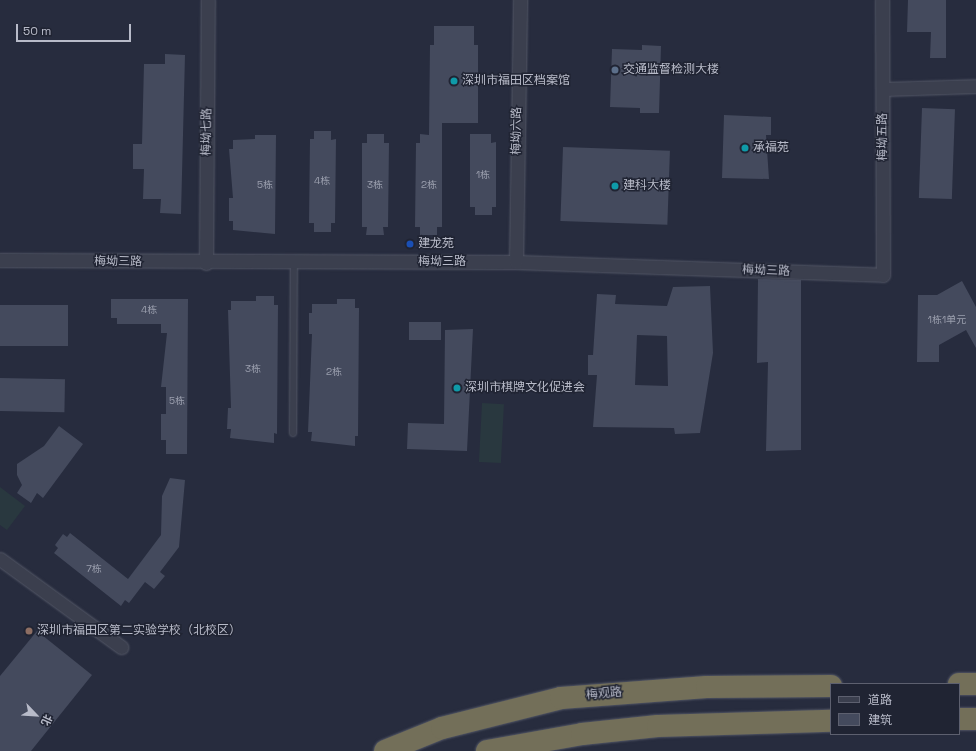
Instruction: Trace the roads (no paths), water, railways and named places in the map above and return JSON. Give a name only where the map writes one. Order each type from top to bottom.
[{"type":"highway","points":[[960,684],[976,684]]},
{"type":"highway","name":"梅观路","points":[[385,751],[442,728],[561,698],[707,687],[830,686]]},
{"type":"highway","points":[[960,720],[976,719]]},
{"type":"highway","points":[[487,751],[582,734],[658,726],[830,721]]},
{"type":"street","name":"梅坳七路","points":[[206,263],[208,0]]},
{"type":"street","name":"梅坳六路","points":[[516,262],[520,0]]},
{"type":"street","name":"梅坳五路","points":[[882,0],[883,275]]},
{"type":"street","points":[[883,88],[976,86]]},
{"type":"street","name":"梅坳三路","points":[[0,260],[206,263],[516,262],[883,275]]},
{"type":"street","points":[[0,559],[121,647]]},
{"type":"lane","points":[[293,433],[294,263]]},
{"type":"place","name":"交通监督检测大楼","points":[[615,70]]},
{"type":"place","name":"深圳市福田区档案馆","points":[[454,81]]},
{"type":"place","name":"承福苑","points":[[745,148]]},
{"type":"place","name":"建科大楼","points":[[615,186]]},
{"type":"place","name":"建龙苑","points":[[410,244]]},
{"type":"place","name":"深圳市棋牌文化促进会","points":[[457,388]]},
{"type":"place","name":"深圳市福田区第二实验学校（北校区）","points":[[29,631]]}]
